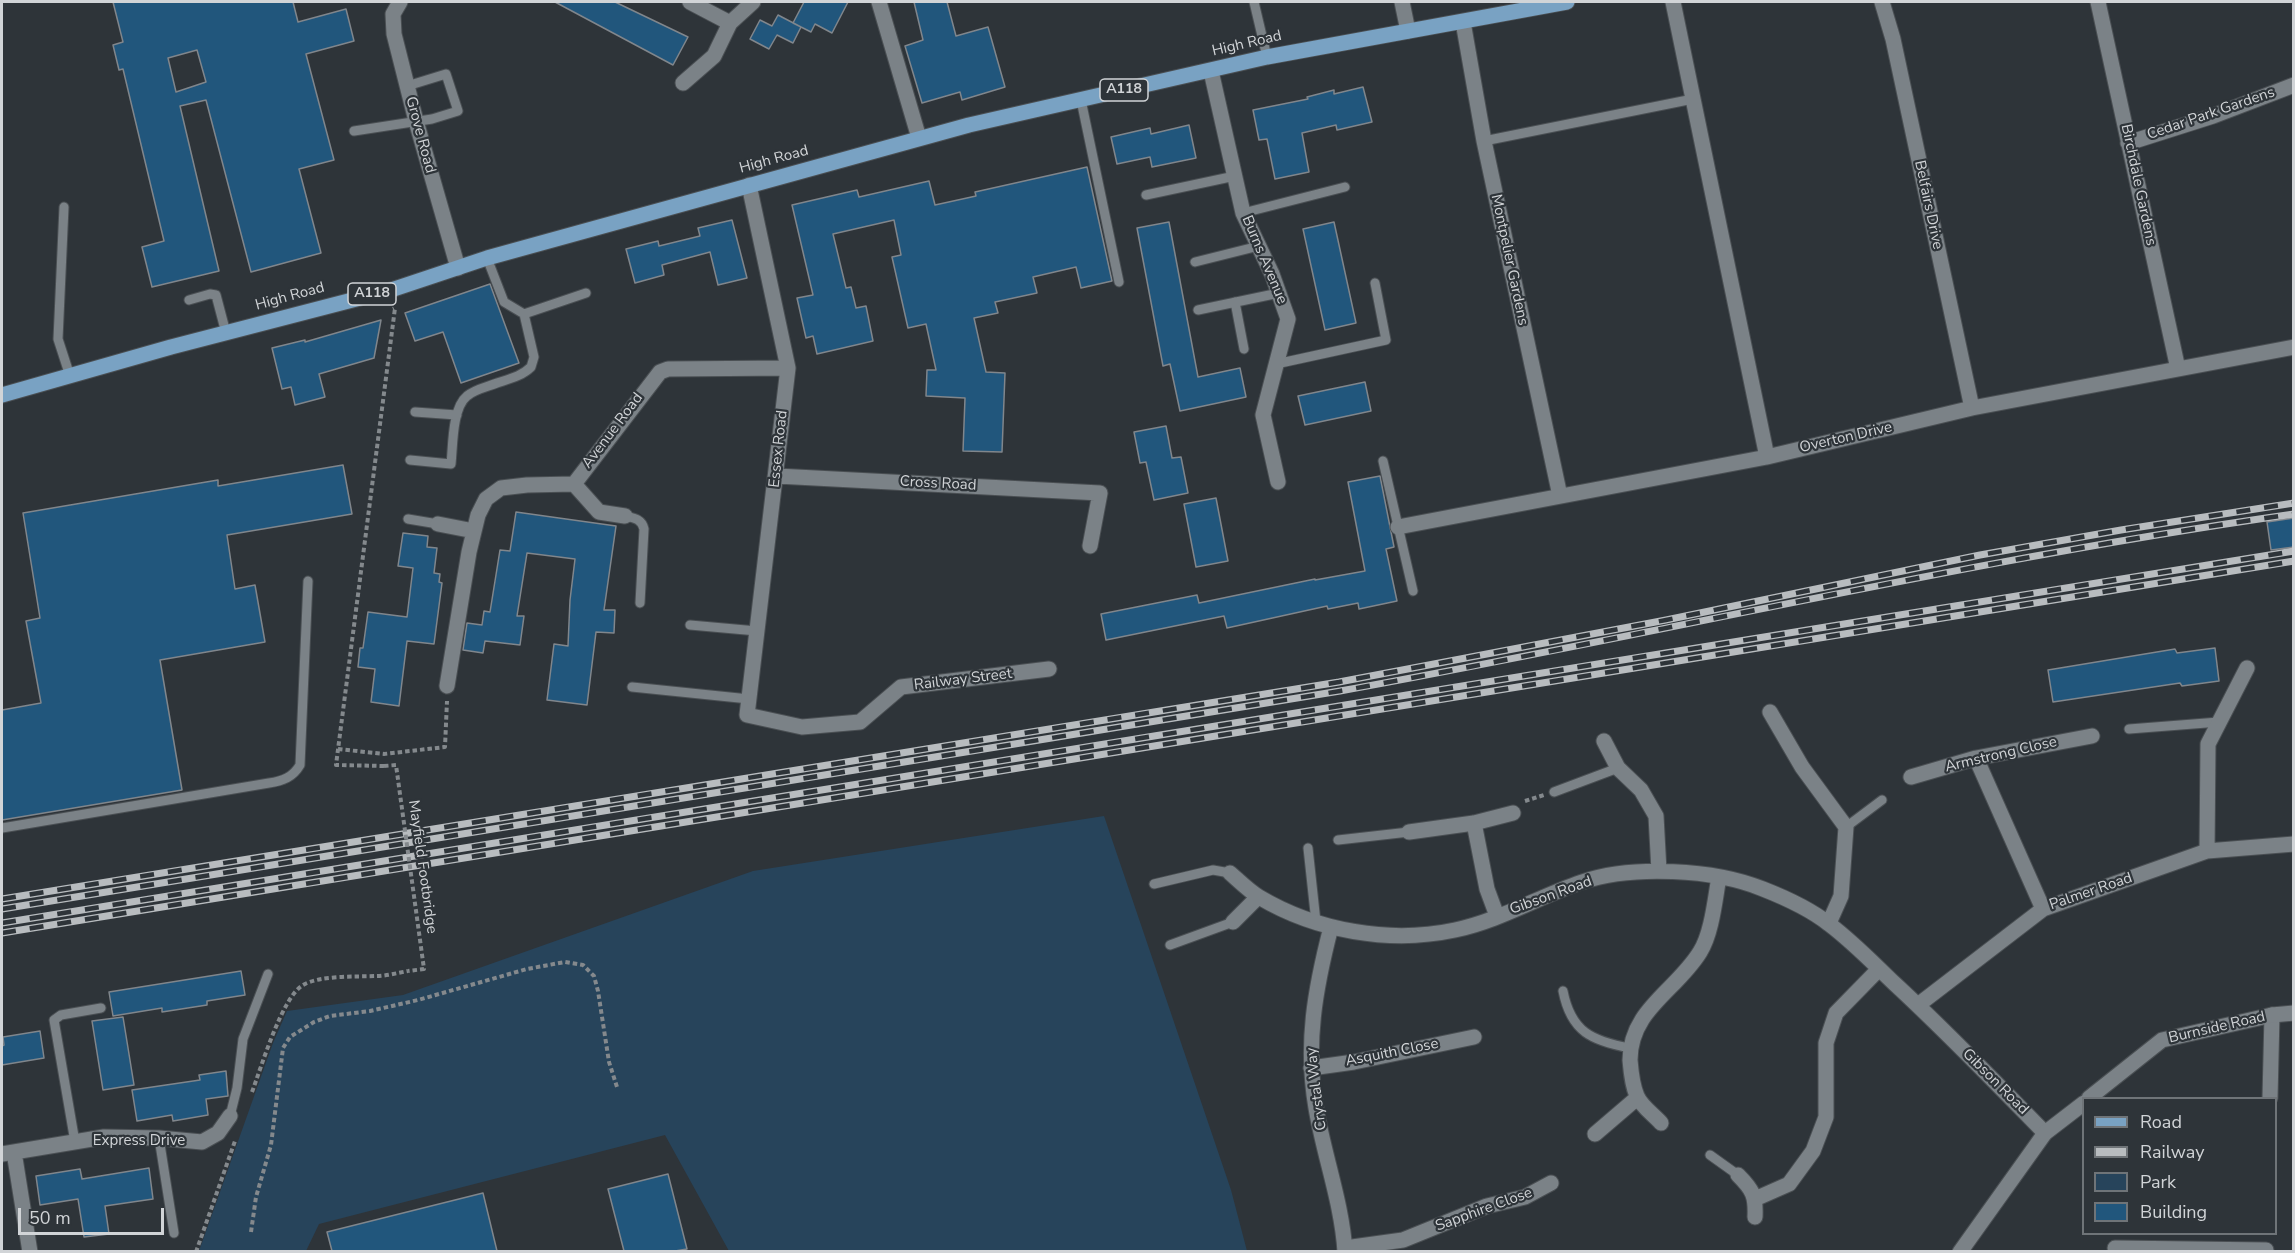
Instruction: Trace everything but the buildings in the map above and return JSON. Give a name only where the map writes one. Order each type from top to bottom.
[{"type":"main road","name":"High Road","points":[[2,395],[398,288],[488,258],[969,125],[1267,57],[1567,2]]},
{"type":"street","name":"Grove Road","points":[[400,2],[393,14],[394,34],[416,122],[458,268]]},
{"type":"street","points":[[690,2],[730,23]]},
{"type":"street","points":[[683,83],[714,56],[730,23],[753,2]]},
{"type":"street","points":[[879,2],[919,138]]},
{"type":"street","points":[[1402,2],[1408,31]]},
{"type":"street","points":[[1673,2],[1767,457]]},
{"type":"street","name":"Belfairs Drive","points":[[1882,2],[1893,39],[1972,408]]},
{"type":"street","name":"Birchdale Gardens","points":[[2098,2],[2178,369]]},
{"type":"street","name":"Montpelier Gardens","points":[[1463,22],[1484,141],[1560,496]]},
{"type":"street","name":"Burns Avenue","points":[[1211,71],[1243,213],[1279,293],[1288,319],[1263,415],[1278,482]]},
{"type":"street","name":"Cedar Park Gardens","points":[[2128,143],[2213,116],[2294,85]]},
{"type":"street","name":"Essex Road","points":[[748,707],[788,368],[749,185]]},
{"type":"street","name":"Overton Drive","points":[[1398,527],[1767,457],[1972,408],[2294,347]]},
{"type":"street","name":"Avenue Road","points":[[447,686],[474,531],[478,515],[486,499],[501,488],[527,484],[573,484],[660,372],[668,369],[788,368]]},
{"type":"street","name":"Cross Road","points":[[777,476],[1100,493],[1090,546]]},
{"type":"street","points":[[573,484],[599,512],[625,516]]},
{"type":"street","points":[[438,524],[474,531]]},
{"type":"street","points":[[2207,851],[2208,744],[2247,668]]},
{"type":"street","name":"Railway Street","points":[[748,707],[802,727],[860,722],[901,687],[1049,669]]},
{"type":"street","points":[[1770,712],[1802,767],[1846,827],[1840,896],[1829,923]]},
{"type":"street","name":"Armstrong Close","points":[[1911,777],[1976,758],[2092,736]]},
{"type":"street","points":[[1604,741],[1618,768],[1641,790],[1656,816],[1659,871]]},
{"type":"street","points":[[1976,758],[2043,909]]},
{"type":"street","points":[[1409,832],[1474,823],[1514,813]]},
{"type":"street","points":[[1474,823],[1487,889],[1497,916]]},
{"type":"street","name":"Palmer Road","points":[[1918,1005],[2043,909],[2207,851],[2294,844]]},
{"type":"street","name":"Gibson Road","points":[[1230,873],[1258,897],[1299,917],[1324,925],[1368,933],[1408,935],[1455,930],[1585,881],[1622,874],[1659,871],[1719,877],[1760,888],[1795,903],[1829,923],[1918,1005],[2046,1133]]},
{"type":"street","points":[[1661,1124],[1637,1098],[1630,1076],[1630,1048],[1638,1024],[1657,1001],[1686,973],[1702,949],[1711,920],[1719,877]]},
{"type":"street","points":[[1233,922],[1258,897]]},
{"type":"street","name":"Crystal Way","points":[[1324,925],[1311,1035],[1311,1068],[1316,1109],[1345,1250]]},
{"type":"street","points":[[1755,1199],[1789,1184],[1813,1151],[1826,1117],[1826,1043],[1836,1013],[1879,969]]},
{"type":"street","name":"Burnside Road","points":[[2090,1097],[2162,1040],[2272,1015],[2294,1013]]},
{"type":"street","points":[[2270,1097],[2272,1015]]},
{"type":"street","name":"Asquith Close","points":[[1311,1068],[1354,1062],[1474,1037]]},
{"type":"street","points":[[1595,1134],[1637,1098]]},
{"type":"street","points":[[1960,1251],[2046,1133],[2082,1105]]},
{"type":"street","name":"Express Drive","points":[[8,1153],[104,1137],[159,1138],[202,1142],[218,1133],[230,1116]]},
{"type":"street","points":[[8,1153],[30,1251]]},
{"type":"street","points":[[1738,1174],[1750,1187],[1755,1199],[1755,1217]]},
{"type":"street","name":"Sapphire Close","points":[[1345,1250],[1403,1240],[1487,1206],[1525,1197],[1551,1183]]},
{"type":"street","points":[[2115,1248],[2266,1251],[2266,1235]]},
{"type":"lane","points":[[1254,2],[1267,57]]},
{"type":"lane","points":[[354,131],[416,122],[458,111],[446,74],[407,86]]},
{"type":"lane","points":[[1484,141],[1693,99]]},
{"type":"lane","points":[[1081,100],[1119,282]]},
{"type":"lane","points":[[1146,195],[1235,176]]},
{"type":"lane","points":[[1243,213],[1345,187]]},
{"type":"lane","points":[[64,207],[58,339],[70,376]]},
{"type":"lane","points":[[1195,262],[1259,246]]},
{"type":"lane","points":[[410,460],[451,464],[457,415],[465,397],[479,389],[514,377],[531,367],[534,357],[524,314],[504,302],[488,258]]},
{"type":"lane","points":[[1276,364],[1386,340],[1375,283]]},
{"type":"lane","points":[[524,314],[586,293]]},
{"type":"lane","points":[[1198,310],[1279,293]]},
{"type":"lane","points":[[189,300],[210,294],[216,295],[226,333]]},
{"type":"lane","points":[[1234,302],[1244,349]]},
{"type":"lane","points":[[415,412],[457,415]]},
{"type":"lane","points":[[1383,461],[1413,591]]},
{"type":"lane","points":[[625,516],[639,520],[644,529],[640,603]]},
{"type":"lane","points":[[408,519],[438,524]]},
{"type":"lane","points":[[2,828],[269,783],[279,781],[296,772],[300,765],[308,581]]},
{"type":"lane","points":[[690,625],[757,631]]},
{"type":"lane","points":[[632,687],[748,707]]},
{"type":"lane","points":[[2129,729],[2219,722]]},
{"type":"lane","points":[[1554,792],[1618,768]]},
{"type":"lane","points":[[1846,827],[1882,800]]},
{"type":"lane","points":[[1338,840],[1409,832]]},
{"type":"lane","points":[[1308,848],[1324,925]]},
{"type":"lane","points":[[1154,884],[1214,870],[1230,873]]},
{"type":"lane","points":[[1170,945],[1233,922]]},
{"type":"lane","points":[[230,1116],[237,1088],[243,1039],[268,975]]},
{"type":"lane","points":[[1563,991],[1571,1019],[1581,1029],[1597,1040],[1630,1048]]},
{"type":"lane","points":[[75,1142],[54,1020],[61,1015],[101,1008]]},
{"type":"lane","points":[[159,1138],[174,1233]]},
{"type":"lane","points":[[1710,1155],[1738,1174]]},
{"type":"path","points":[[388,310],[395,308],[338,749],[384,754],[445,747],[447,686]]},
{"type":"path","name":"Mayfield Footbridge","points":[[251,1095],[281,1017],[295,991],[311,982],[424,969],[396,765],[336,765],[338,749]]},
{"type":"path","points":[[1514,813],[1516,804],[1554,792]]},
{"type":"path","points":[[251,1232],[256,1197],[271,1145],[283,1048],[290,1037],[314,1022],[330,1016],[370,1011],[418,1000],[527,969],[565,962],[583,965],[594,976],[609,1062],[616,1087]]},
{"type":"path","points":[[196,1251],[236,1136]]},
{"type":"green space","points":[[1104,816],[1231,1190],[1247,1251],[729,1251],[665,1135],[319,1224],[306,1251],[199,1251],[273,1043],[287,1011],[403,995],[753,871]]},
{"type":"railway","points":[[2,899],[1339,682],[1666,620],[1980,555],[2294,503]]},
{"type":"railway","points":[[2,909],[1340,691],[1935,575],[2174,532],[2294,514]]},
{"type":"railway","points":[[2,923],[2294,551]]},
{"type":"railway","points":[[2,933],[2294,561]]}]
